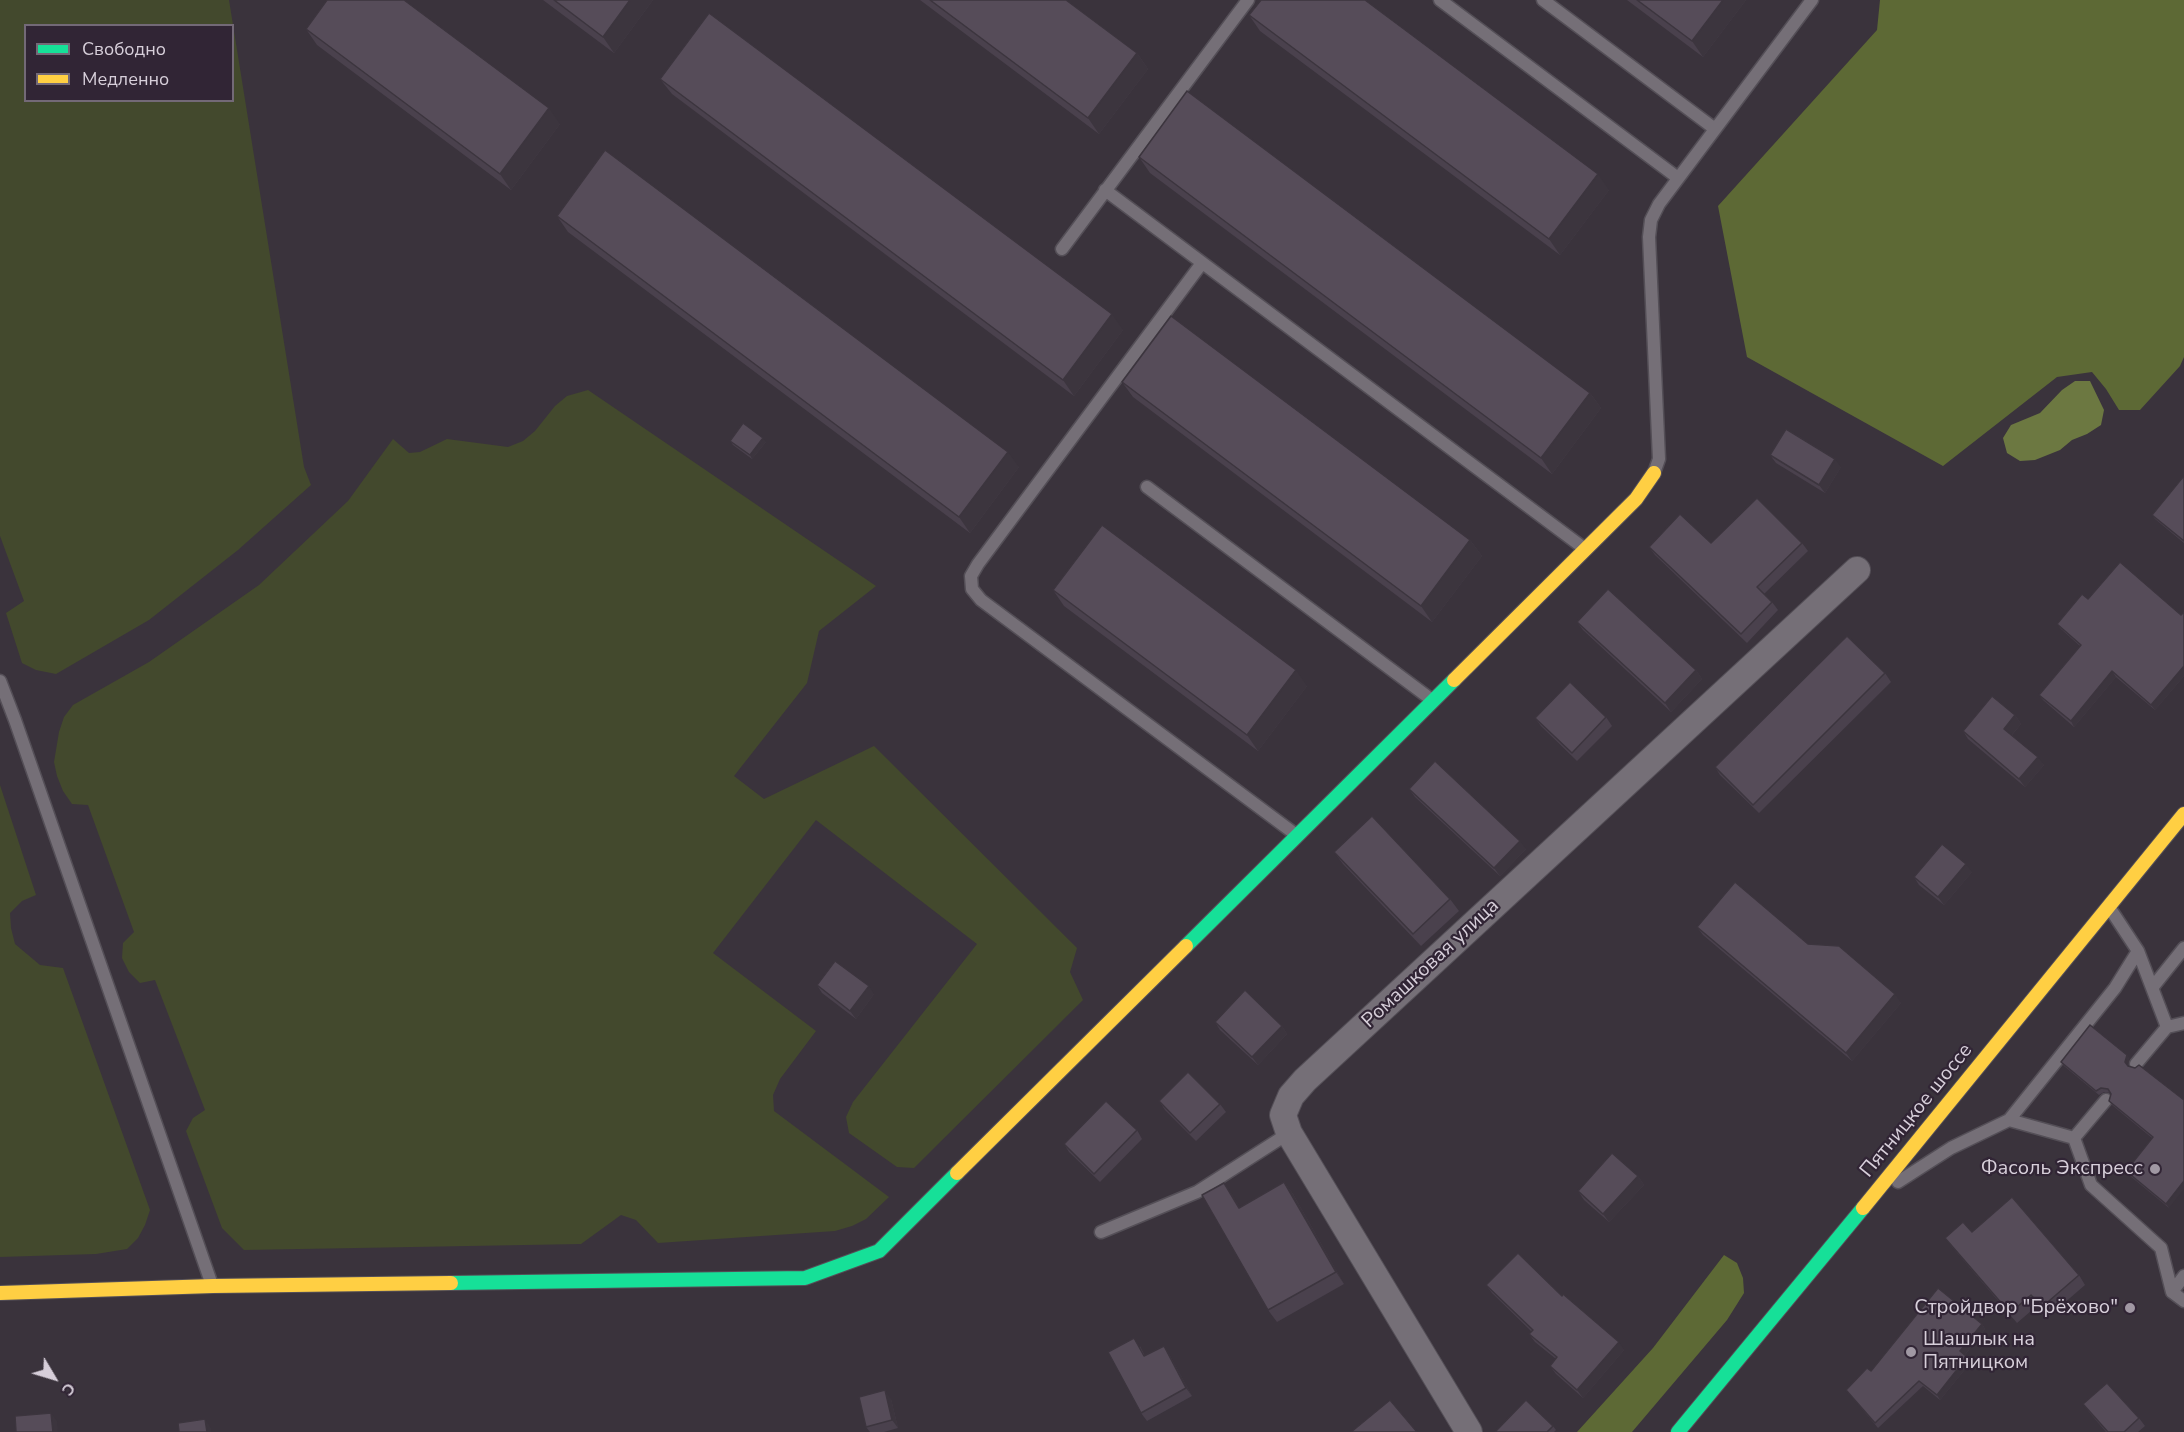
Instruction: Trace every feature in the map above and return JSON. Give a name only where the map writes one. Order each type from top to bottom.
[{"type":"street","points":[[0,1293],[213,1286],[805,1278],[879,1251],[1636,499],[1654,473]]},
{"type":"street","name":"Ромашковая улица","points":[[1469,1432],[1289,1133],[1283,1115],[1291,1096],[1305,1080],[1857,570]]},
{"type":"street","name":"Пятницкое шоссе","points":[[1678,1432],[2184,814]]},
{"type":"street","points":[[2108,904],[2157,868]]},
{"type":"lane","points":[[1062,249],[1248,0]]},
{"type":"lane","points":[[1440,0],[1678,178]]},
{"type":"lane","points":[[1543,0],[1715,129]]},
{"type":"lane","points":[[1654,473],[1659,452],[1649,237],[1651,220],[1659,204],[1678,178],[1812,0]]},
{"type":"lane","points":[[1105,190],[1585,549]]},
{"type":"lane","points":[[1202,263],[978,564],[971,576],[972,589],[981,600],[1297,836]]},
{"type":"lane","points":[[1147,487],[1433,701]]},
{"type":"lane","points":[[0,681],[213,1286]]},
{"type":"lane","points":[[2108,904],[2138,951],[2167,1027]]},
{"type":"lane","points":[[2152,988],[2184,948]]},
{"type":"lane","points":[[1867,1203],[1951,1148],[2009,1120],[2115,988],[2138,951]]},
{"type":"lane","points":[[2136,1064],[2167,1027],[2184,1023]]},
{"type":"lane","points":[[2074,1138],[2106,1100]]},
{"type":"lane","points":[[2009,1120],[2074,1138]]},
{"type":"lane","points":[[1101,1233],[1197,1192],[1289,1133]]},
{"type":"lane","points":[[2074,1138],[2091,1185],[2161,1248],[2172,1292],[2184,1301]]},
{"type":"lane","points":[[2172,1292],[2184,1276]]},
{"type":"shaded area","points":[[0,0],[229,0],[233,24],[24,24],[24,102],[234,102],[234,31],[304,467],[311,485],[238,550],[149,620],[56,674],[36,670],[22,663],[6,613],[24,601],[0,536]]},
{"type":"shaded area","points":[[1880,0],[2184,0],[2184,357],[2180,366],[2140,410],[2119,410],[2092,372],[2057,377],[1943,466],[1747,357],[1718,206],[1877,30]]},
{"type":"shaded area","points":[[2075,381],[2090,381],[2104,410],[2101,425],[2072,440],[2060,450],[2035,460],[2020,461],[2007,453],[2003,438],[2011,425],[2040,413],[2062,390]]},
{"type":"shaded area","points":[[588,390],[876,586],[819,631],[807,683],[734,776],[764,799],[874,746],[1077,948],[1070,972],[1083,1000],[914,1168],[897,1167],[849,1133],[846,1117],[853,1102],[977,944],[816,820],[713,953],[816,1031],[780,1079],[773,1095],[774,1111],[889,1197],[866,1219],[835,1231],[658,1243],[636,1220],[621,1215],[581,1244],[244,1250],[222,1228],[186,1131],[193,1118],[205,1110],[155,980],[140,983],[129,972],[122,958],[123,943],[134,932],[88,805],[72,804],[57,776],[54,762],[64,717],[73,705],[149,662],[259,585],[348,501],[393,439],[409,453],[420,452],[447,439],[508,447],[523,441],[535,431],[555,406],[567,396]]},
{"type":"shaded area","points":[[0,785],[36,895],[22,901],[10,913],[15,944],[40,965],[63,968],[150,1210],[138,1238],[127,1249],[96,1254],[0,1257]]},
{"type":"shaded area","points":[[1724,1255],[1737,1263],[1743,1278],[1744,1293],[1727,1320],[1632,1432],[1577,1432],[1653,1348]]},
{"type":"building","points":[[327,0],[404,0],[549,108],[500,174],[306,29]]},
{"type":"building","points":[[554,0],[630,0],[603,37]]},
{"type":"building","points":[[930,0],[1066,0],[1137,53],[1088,118]]},
{"type":"building","points":[[1261,0],[1365,0],[1598,174],[1549,239],[1249,15]]},
{"type":"building","points":[[1637,0],[1723,0],[1692,41]]},
{"type":"building","points":[[709,13],[1112,314],[1063,380],[660,79]]},
{"type":"building","points":[[1187,91],[1590,393],[1541,458],[1139,157]]},
{"type":"building","points":[[605,150],[1008,452],[959,517],[557,216]]},
{"type":"building","points":[[1171,316],[1470,540],[1421,606],[1122,382]]},
{"type":"building","points":[[743,423],[763,438],[750,455],[730,441]]},
{"type":"building","points":[[1786,429],[1835,459],[1819,485],[1770,455]]},
{"type":"building","points":[[2184,477],[2184,541],[2152,515]]},
{"type":"building","points":[[1757,498],[1802,543],[1757,587],[1772,602],[1741,634],[1649,547],[1680,514],[1711,543]]},
{"type":"building","points":[[1102,525],[1296,670],[1247,735],[1053,590]]},
{"type":"building","points":[[2120,562],[2181,615],[2184,612],[2184,666],[2151,705],[2112,671],[2071,721],[2039,695],[2081,645],[2057,624],[2082,594],[2088,599]]},
{"type":"building","points":[[1608,589],[1696,670],[1665,703],[1577,622]]},
{"type":"building","points":[[1847,636],[1885,673],[1753,805],[1715,767]]},
{"type":"building","points":[[1570,682],[1606,717],[1572,753],[1535,718]]},
{"type":"building","points":[[1992,696],[2015,715],[2004,729],[2038,757],[2019,779],[1963,731]]},
{"type":"building","points":[[1435,761],[1520,841],[1494,868],[1409,789]]},
{"type":"building","points":[[1372,816],[1450,899],[1413,934],[1334,852]]},
{"type":"building","points":[[1942,844],[1966,864],[1938,897],[1914,877]]},
{"type":"building","points":[[1735,882],[1808,944],[1839,946],[1895,994],[1846,1053],[1697,927]]},
{"type":"building","points":[[835,961],[869,986],[850,1011],[817,985]]},
{"type":"building","points":[[1245,990],[1282,1026],[1252,1057],[1215,1022]]},
{"type":"building","points":[[2090,1025],[2127,1055],[2125,1062],[2128,1066],[2135,1068],[2139,1065],[2184,1100],[2184,1181],[2166,1204],[2126,1171],[2153,1137],[2109,1101],[2111,1094],[2108,1089],[2101,1088],[2096,1091],[2061,1062]]},
{"type":"building","points":[[1188,1072],[1220,1104],[1190,1133],[1159,1101]]},
{"type":"building","points":[[1106,1101],[1137,1130],[1094,1174],[1064,1144]]},
{"type":"building","points":[[1612,1153],[1638,1176],[1603,1214],[1578,1191]]},
{"type":"building","points":[[1284,1182],[1336,1272],[1268,1310],[1202,1195],[1224,1183],[1239,1208]]},
{"type":"building","points":[[2012,1197],[2079,1275],[2042,1307],[2031,1295],[2010,1313],[1945,1238],[1963,1222],[1972,1232]]},
{"type":"building","points":[[1518,1253],[1562,1296],[1563,1294],[1619,1342],[1577,1390],[1550,1366],[1557,1357],[1529,1334],[1533,1330],[1486,1285]]},
{"type":"building","points":[[1938,1288],[1982,1324],[1960,1351],[1967,1357],[1937,1395],[1919,1381],[1875,1423],[1846,1390],[1867,1368],[1871,1371]]},
{"type":"building","points":[[1134,1338],[1144,1356],[1164,1346],[1186,1388],[1141,1413],[1108,1352]]},
{"type":"building","points":[[2107,1383],[2139,1418],[2124,1432],[2108,1432],[2083,1404]]},
{"type":"building","points":[[885,1390],[892,1420],[866,1427],[859,1397]]},
{"type":"building","points":[[1390,1400],[1417,1432],[1351,1432]]},
{"type":"building","points":[[1526,1400],[1553,1426],[1547,1432],[1495,1432]]},
{"type":"building","points":[[51,1413],[53,1432],[16,1432],[15,1416]]},
{"type":"building","points":[[205,1419],[207,1432],[179,1432],[178,1423]]},
{"type":"traffic: fast","points":[[1186,946],[1454,680]]},
{"type":"traffic: fast","points":[[451,1283],[805,1278],[879,1251],[957,1173]]},
{"type":"traffic: fast","points":[[1678,1432],[1863,1208]]},
{"type":"traffic: slow","points":[[1454,680],[1636,499],[1654,473]]},
{"type":"traffic: slow","points":[[1863,1208],[2184,814]]},
{"type":"traffic: slow","points":[[957,1173],[1186,946]]},
{"type":"traffic: slow","points":[[0,1293],[213,1286],[451,1283]]},
{"type":"place","name":"Фасоль Экспресс","points":[[2155,1169]]},
{"type":"place","name":"Стройдвор \"Брёхово\"","points":[[2130,1308]]},
{"type":"place","name":"Шашлык на Пятницком","points":[[1911,1352]]}]
